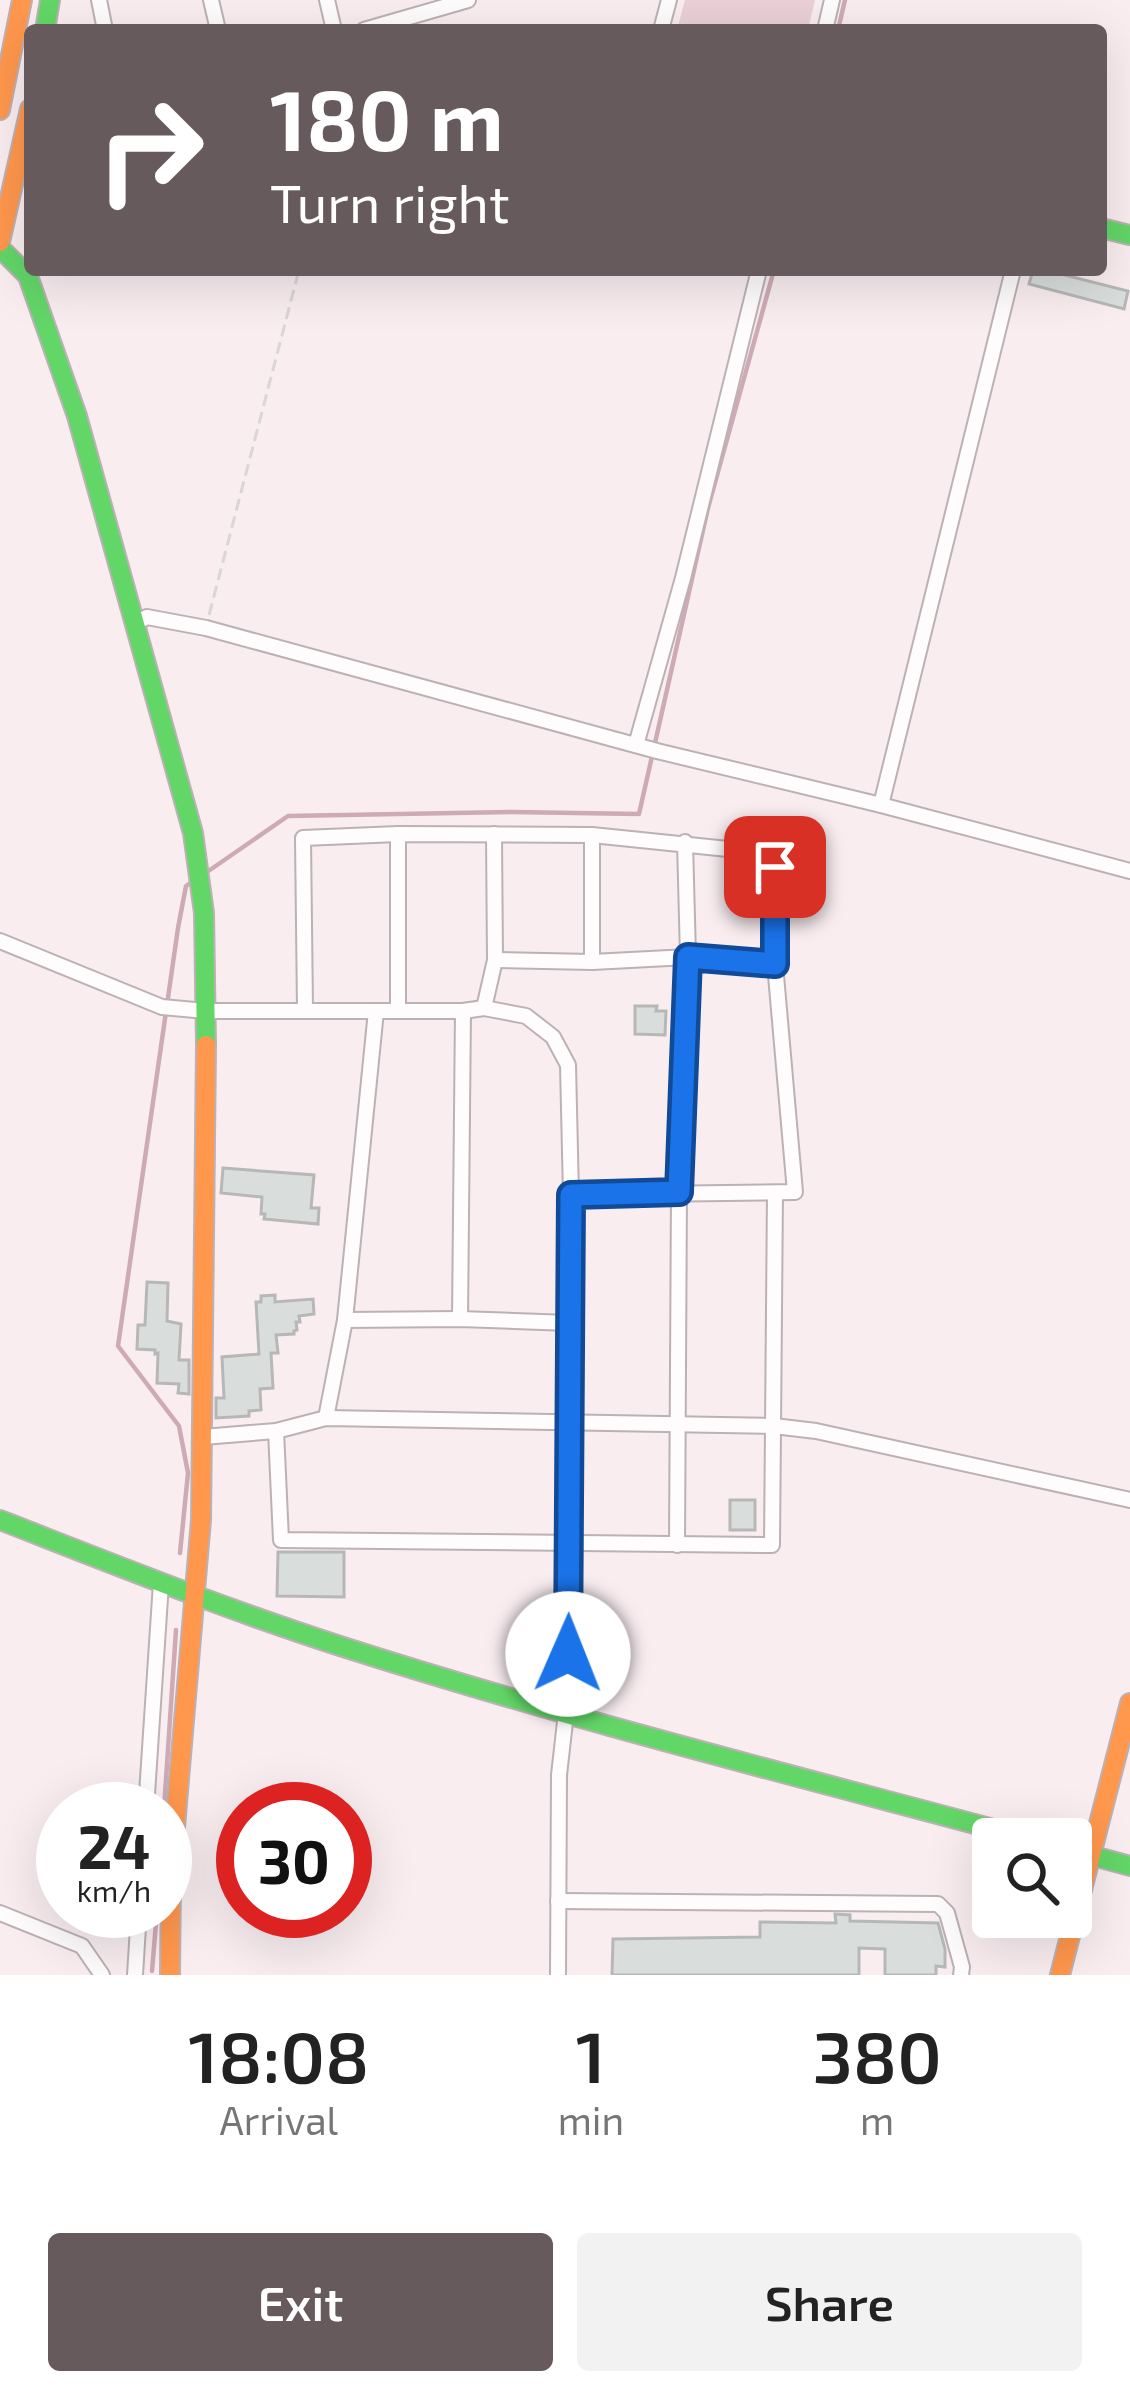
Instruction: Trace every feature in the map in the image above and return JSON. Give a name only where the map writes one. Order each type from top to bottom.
[{"type":"main road","points":[[0,110],[22,0]]},
{"type":"main road","points":[[24,135],[0,245],[24,267]]},
{"type":"main road","points":[[30,276],[77,416],[193,833],[204,913],[203,1437],[195,1596],[171,1874],[170,1975]]},
{"type":"main road","points":[[0,1520],[195,1596],[389,1661],[972,1823]]},
{"type":"main road","points":[[1092,1819],[1130,1703]]},
{"type":"main road","points":[[1092,1855],[1130,1866]]},
{"type":"main road","points":[[1060,1975],[1066,1938]]},
{"type":"street","points":[[385,24],[468,0]]},
{"type":"street","points":[[647,748],[683,578],[758,276]]},
{"type":"street","points":[[880,805],[1012,276]]},
{"type":"street","points":[[134,624],[147,617],[206,628],[647,748],[1130,871]]},
{"type":"street","points":[[398,834],[398,1009]]},
{"type":"street","points":[[484,1008],[495,961],[494,834]]},
{"type":"street","points":[[305,1010],[303,838],[592,835],[757,852],[775,867],[775,964],[795,1192],[571,1195]]},
{"type":"street","points":[[592,835],[592,962]]},
{"type":"street","points":[[676,1545],[679,1192],[688,957],[685,842]]},
{"type":"street","points":[[0,941],[168,1008],[484,1008],[526,1016],[553,1037],[568,1065],[571,1195],[571,1541],[557,1975]]},
{"type":"street","points":[[495,961],[688,957],[775,964]]},
{"type":"street","points":[[326,1418],[345,1320],[376,1011]]},
{"type":"street","points":[[460,1318],[463,1011]]},
{"type":"street","points":[[276,1431],[281,1540],[772,1545],[775,1193]]},
{"type":"street","points":[[345,1320],[569,1323]]},
{"type":"street","points":[[203,1437],[276,1431],[326,1418],[774,1426],[816,1431],[1130,1500]]},
{"type":"street","points":[[148,1782],[161,1583]]},
{"type":"street","points":[[558,1901],[938,1904],[947,1912],[961,1975]]},
{"type":"street","points":[[0,1913],[82,1946],[102,1975]]},
{"type":"street","points":[[135,1975],[137,1938]]},
{"type":"path","points":[[206,628],[297,276]]},
{"type":"shaded area","points":[[685,0],[815,0],[809,24],[679,24]]},
{"type":"building","points":[[1031,276],[1069,276],[1128,291],[1124,309],[1029,284]]},
{"type":"building","points":[[635,1006],[666,1011],[665,1035],[635,1034]]},
{"type":"building","points":[[223,1168],[314,1175],[311,1208],[319,1208],[318,1224],[264,1219],[262,1197],[221,1193]]},
{"type":"building","points":[[147,1282],[168,1283],[167,1321],[181,1324],[179,1360],[189,1360],[189,1394],[178,1393],[179,1384],[157,1383],[158,1353],[137,1349],[138,1325],[145,1325]]},
{"type":"building","points":[[275,1295],[275,1302],[313,1299],[314,1314],[299,1316],[294,1334],[276,1335],[278,1353],[271,1353],[273,1388],[260,1389],[261,1410],[249,1411],[249,1416],[216,1418],[216,1398],[224,1398],[222,1357],[259,1354],[256,1302],[261,1302],[261,1296]]},
{"type":"building","points":[[730,1500],[755,1500],[755,1530],[730,1530]]},
{"type":"building","points":[[278,1552],[344,1552],[344,1597],[277,1596]]},
{"type":"building","points":[[835,1914],[850,1915],[850,1921],[938,1923],[945,1967],[936,1966],[936,1975],[885,1975],[885,1949],[859,1948],[859,1975],[612,1975],[613,1939],[760,1937],[760,1922],[836,1923]]},
{"type":"waterway","points":[[839,24],[845,0]]},
{"type":"waterway","points":[[207,872],[288,816],[639,814],[708,508],[772,276]]},
{"type":"waterway","points":[[180,1553],[188,1473],[179,1426],[118,1346],[178,928],[186,886],[192,882]]},
{"type":"waterway","points":[[166,1782],[176,1630]]},
{"type":"waterway","points":[[152,1971],[155,1938]]},
{"type":"traffic: fast","points":[[46,24],[50,0]]},
{"type":"traffic: fast","points":[[1107,229],[1130,235]]},
{"type":"traffic: fast","points":[[0,248],[24,272]]},
{"type":"traffic: fast","points":[[28,276],[77,416],[193,833],[204,913],[206,1045]]},
{"type":"traffic: fast","points":[[0,1520],[254,1617],[426,1673],[972,1823]]},
{"type":"traffic: fast","points":[[1092,1856],[1130,1866]]},
{"type":"traffic: slow","points":[[0,110],[22,0]]},
{"type":"traffic: slow","points":[[0,242],[24,136]]},
{"type":"traffic: slow","points":[[170,1975],[171,1874],[201,1520],[206,1045]]},
{"type":"traffic: slow","points":[[1060,1975],[1130,1703]]},
{"type":"route","points":[[568,1654],[571,1195],[679,1192],[688,957],[775,964],[775,867]]}]
